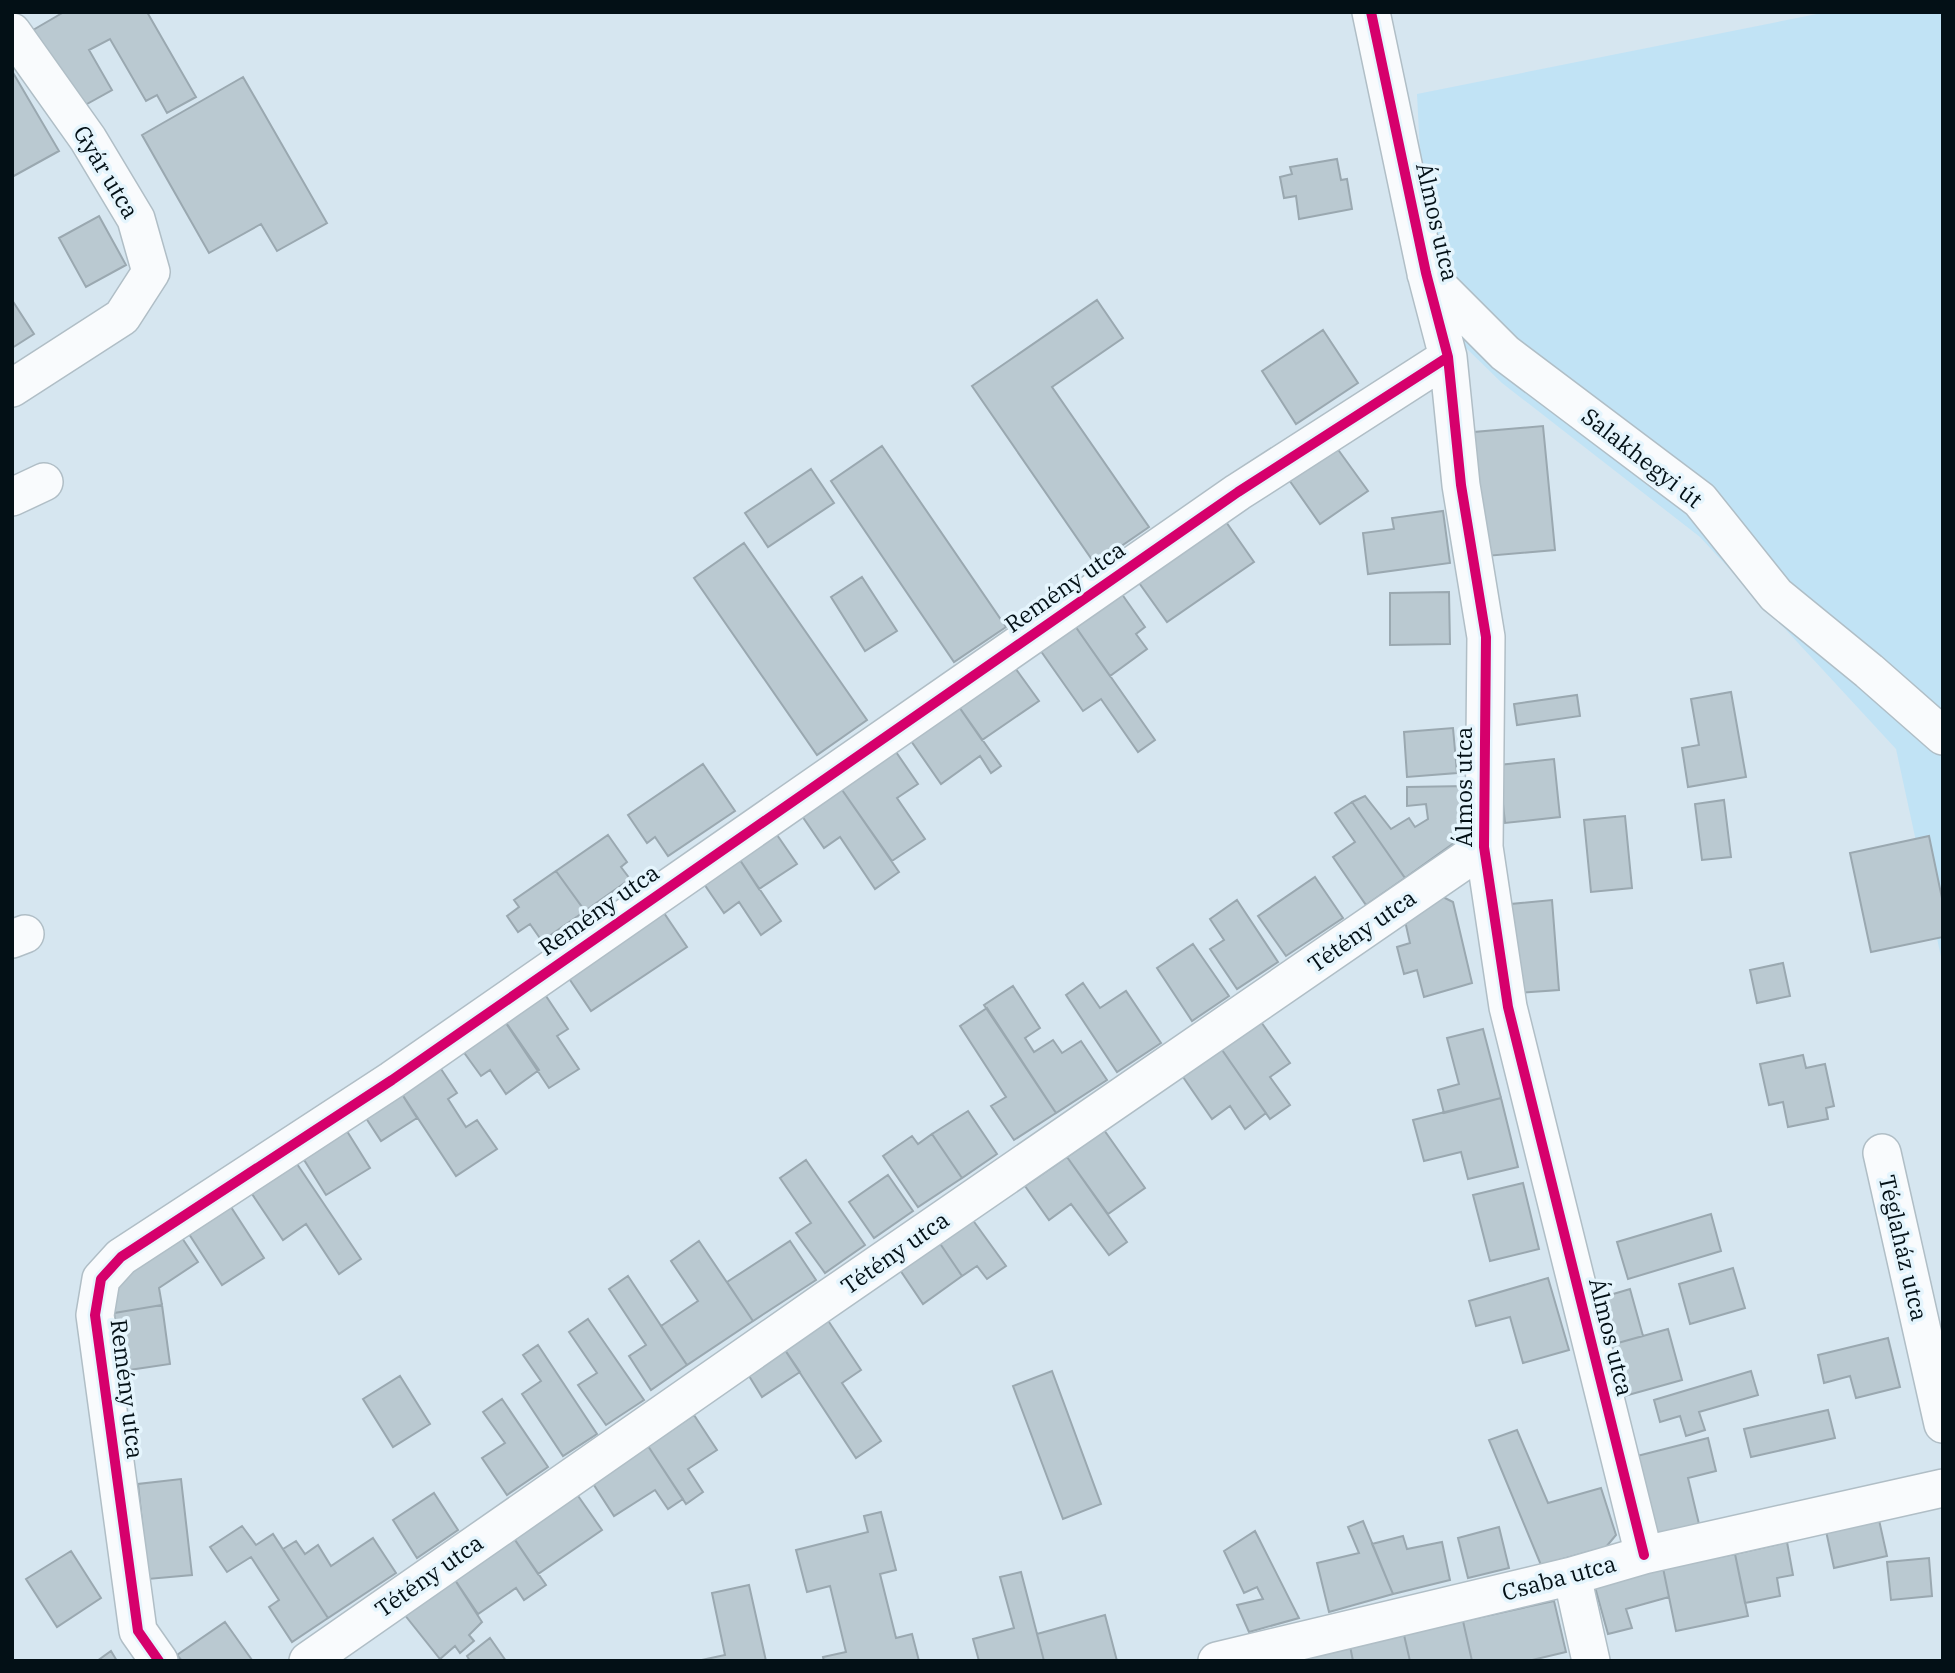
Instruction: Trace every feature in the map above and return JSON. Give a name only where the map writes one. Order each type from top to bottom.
[{"type":"street","name":"Álmos utca","points":[[1371,12],[1426,273],[1448,357],[1461,485],[1486,637],[1484,847],[1508,1007],[1644,1555]]},
{"type":"street","name":"Gyár utca","points":[[12,32],[88,139],[136,219],[151,272],[122,317],[12,388]]},
{"type":"street","name":"Salakhegyi út","points":[[1426,273],[1505,353],[1700,500],[1776,594],[1943,736]]},
{"type":"street","name":"Remény utca","points":[[159,1661],[138,1631],[95,1315],[101,1279],[121,1257],[392,1080],[1238,492],[1448,357]]},
{"type":"street","name":"Tétény utca","points":[[308,1661],[846,1286],[1484,847]]},
{"type":"street","name":"Téglaház utca","points":[[1882,1153],[1943,1424]]},
{"type":"street","name":"Csaba utca","points":[[1217,1661],[1572,1576],[1644,1555],[1943,1488]]},
{"type":"street","points":[[1572,1576],[1591,1661]]},
{"type":"shaded area","points":[[1827,12],[1943,12],[1943,966],[1896,749],[1700,537],[1502,383],[1463,345],[1421,172],[1417,94]]},
{"type":"building","points":[[64,12],[147,12],[196,97],[167,113],[157,95],[146,101],[110,39],[89,50],[112,90],[78,109],[33,30]]},
{"type":"building","points":[[12,71],[59,151],[12,177]]},
{"type":"building","points":[[243,77],[327,223],[277,251],[261,224],[209,253],[142,135]]},
{"type":"building","points":[[1337,159],[1341,180],[1347,179],[1352,209],[1299,219],[1296,196],[1284,198],[1280,177],[1292,174],[1290,167]]},
{"type":"building","points":[[99,216],[126,265],[86,287],[59,238]]},
{"type":"building","points":[[12,300],[34,334],[12,348]]},
{"type":"building","points":[[1097,300],[1123,338],[1052,387],[1149,527],[1095,564],[972,386]]},
{"type":"building","points":[[1323,330],[1358,383],[1296,424],[1262,371]]},
{"type":"building","points":[[1543,426],[1555,550],[1486,556],[1474,432]]},
{"type":"building","points":[[1334,444],[1368,491],[1320,524],[1287,477]]},
{"type":"building","points":[[882,446],[1006,627],[954,662],[831,481]]},
{"type":"building","points":[[811,469],[834,503],[768,547],[745,513]]},
{"type":"building","points":[[1443,511],[1450,563],[1368,574],[1363,533],[1394,529],[1392,518]]},
{"type":"building","points":[[1224,519],[1254,562],[1167,622],[1137,580]]},
{"type":"building","points":[[744,543],[867,720],[817,755],[694,578]]},
{"type":"building","points":[[862,577],[897,631],[865,651],[831,597]]},
{"type":"building","points":[[1119,590],[1145,627],[1136,634],[1147,649],[1110,676],[1073,623]]},
{"type":"building","points":[[1449,592],[1450,644],[1390,645],[1390,593]]},
{"type":"building","points":[[1073,623],[1155,740],[1138,752],[1101,699],[1083,711],[1038,647]]},
{"type":"building","points":[[1013,665],[1039,701],[982,740],[957,704]]},
{"type":"building","points":[[1731,692],[1746,777],[1688,787],[1682,748],[1699,745],[1691,699]]},
{"type":"building","points":[[1577,695],[1580,716],[1517,725],[1514,704]]},
{"type":"building","points":[[957,704],[1001,766],[991,773],[980,756],[941,784],[909,738]]},
{"type":"building","points":[[1453,728],[1457,773],[1407,777],[1404,732]]},
{"type":"building","points":[[894,749],[918,784],[897,798],[925,839],[892,861],[840,787]]},
{"type":"building","points":[[1554,759],[1560,817],[1505,823],[1499,765]]},
{"type":"building","points":[[703,764],[735,811],[668,856],[655,837],[647,843],[628,815]]},
{"type":"building","points":[[1467,786],[1469,825],[1465,835],[1405,878],[1352,802],[1365,796],[1391,829],[1409,818],[1415,827],[1428,819],[1426,804],[1407,806],[1407,787]]},
{"type":"building","points":[[840,787],[899,872],[875,889],[840,837],[824,848],[800,813]]},
{"type":"building","points":[[1724,800],[1731,857],[1702,860],[1695,804]]},
{"type":"building","points":[[1352,802],[1405,878],[1366,905],[1333,857],[1355,842],[1335,813]]},
{"type":"building","points":[[1625,816],[1632,888],[1591,892],[1584,820]]},
{"type":"building","points":[[775,832],[797,864],[759,889],[738,857]]},
{"type":"building","points":[[608,835],[627,862],[621,867],[630,879],[585,911],[556,871]]},
{"type":"building","points":[[1929,836],[1943,903],[1943,937],[1871,952],[1850,853]]},
{"type":"building","points":[[738,857],[781,921],[761,935],[739,902],[724,913],[702,881]]},
{"type":"building","points":[[556,871],[585,911],[542,941],[530,924],[518,932],[507,916],[519,907],[514,900]]},
{"type":"building","points":[[1315,877],[1343,918],[1286,956],[1258,916]]},
{"type":"building","points":[[1441,896],[1453,902],[1472,983],[1424,997],[1417,970],[1404,974],[1397,947],[1410,943],[1405,921]]},
{"type":"building","points":[[1237,900],[1278,962],[1237,989],[1210,949],[1224,940],[1210,919]]},
{"type":"building","points":[[1552,900],[1559,990],[1518,993],[1511,904]]},
{"type":"building","points":[[662,910],[687,947],[591,1011],[566,974]]},
{"type":"building","points":[[1193,944],[1229,996],[1192,1021],[1157,968]]},
{"type":"building","points":[[1783,963],[1790,996],[1757,1003],[1750,970]]},
{"type":"building","points":[[1083,983],[1100,1008],[1126,991],[1161,1043],[1117,1072],[1066,995]]},
{"type":"building","points":[[1013,986],[1040,1028],[1025,1038],[1034,1052],[1053,1040],[1062,1053],[1081,1041],[1107,1080],[1056,1113],[984,1005]]},
{"type":"building","points":[[542,990],[568,1029],[557,1036],[579,1069],[549,1088],[502,1017]]},
{"type":"building","points":[[987,1008],[1056,1113],[1014,1140],[991,1106],[1006,1097],[960,1026]]},
{"type":"building","points":[[502,1017],[539,1070],[506,1094],[490,1070],[481,1076],[460,1047]]},
{"type":"building","points":[[1259,1019],[1290,1063],[1270,1077],[1290,1105],[1270,1119],[1220,1047]]},
{"type":"building","points":[[1483,1029],[1501,1098],[1444,1113],[1438,1090],[1459,1084],[1447,1038]]},
{"type":"building","points":[[1220,1047],[1266,1113],[1245,1129],[1230,1106],[1212,1119],[1181,1074]]},
{"type":"building","points":[[1803,1055],[1806,1068],[1825,1064],[1834,1106],[1826,1108],[1828,1119],[1788,1127],[1783,1102],[1769,1105],[1760,1064]]},
{"type":"building","points":[[437,1063],[457,1093],[448,1099],[466,1127],[477,1120],[497,1149],[456,1176],[398,1088]]},
{"type":"building","points":[[398,1088],[417,1118],[381,1141],[362,1112]]},
{"type":"building","points":[[1501,1098],[1518,1167],[1468,1179],[1461,1152],[1424,1161],[1413,1120]]},
{"type":"building","points":[[968,1111],[997,1154],[962,1178],[932,1134]]},
{"type":"building","points":[[345,1128],[370,1168],[326,1195],[301,1155]]},
{"type":"building","points":[[1104,1130],[1145,1188],[1108,1214],[1067,1157]]},
{"type":"building","points":[[932,1134],[962,1178],[918,1207],[883,1156],[912,1136],[918,1144]]},
{"type":"building","points":[[1067,1157],[1127,1242],[1109,1255],[1071,1204],[1049,1220],[1025,1186]]},
{"type":"building","points":[[806,1160],[865,1245],[825,1273],[796,1233],[811,1223],[780,1178]]},
{"type":"building","points":[[295,1161],[361,1259],[339,1274],[306,1224],[283,1240],[250,1191]]},
{"type":"building","points":[[888,1175],[913,1211],[874,1238],[849,1202]]},
{"type":"building","points":[[1523,1183],[1539,1249],[1490,1261],[1473,1195]]},
{"type":"building","points":[[229,1204],[264,1258],[222,1285],[187,1231]]},
{"type":"building","points":[[1711,1214],[1721,1251],[1628,1279],[1617,1242]]},
{"type":"building","points":[[972,1219],[1006,1266],[987,1279],[977,1266],[962,1276],[939,1242]]},
{"type":"building","points":[[180,1235],[198,1262],[159,1288],[162,1305],[114,1313],[108,1282]]},
{"type":"building","points":[[699,1241],[753,1321],[687,1365],[661,1326],[698,1301],[671,1261]]},
{"type":"building","points":[[790,1241],[816,1280],[753,1321],[727,1282]]},
{"type":"building","points":[[939,1242],[962,1276],[923,1304],[900,1270]]},
{"type":"building","points":[[1733,1268],[1745,1308],[1690,1324],[1679,1284]]},
{"type":"building","points":[[628,1276],[687,1365],[651,1390],[629,1356],[646,1345],[609,1289]]},
{"type":"building","points":[[1548,1278],[1569,1350],[1523,1363],[1510,1317],[1476,1326],[1469,1301]]},
{"type":"building","points":[[1630,1289],[1643,1336],[1607,1346],[1593,1300]]},
{"type":"building","points":[[162,1305],[170,1364],[122,1371],[114,1313]]},
{"type":"building","points":[[588,1319],[644,1400],[606,1425],[578,1385],[597,1373],[569,1332]]},
{"type":"building","points":[[827,1319],[861,1370],[842,1383],[881,1441],[856,1458],[783,1347]]},
{"type":"building","points":[[1668,1329],[1682,1380],[1621,1397],[1607,1346]]},
{"type":"building","points":[[1888,1338],[1900,1387],[1856,1398],[1850,1376],[1824,1383],[1818,1355]]},
{"type":"building","points":[[538,1345],[597,1434],[563,1456],[522,1394],[541,1381],[523,1355]]},
{"type":"building","points":[[783,1347],[800,1372],[762,1397],[746,1371]]},
{"type":"building","points":[[1052,1371],[1101,1504],[1063,1519],[1013,1386]]},
{"type":"building","points":[[1751,1371],[1758,1395],[1699,1412],[1705,1430],[1686,1436],[1680,1416],[1660,1422],[1654,1400]]},
{"type":"building","points":[[400,1376],[430,1424],[393,1447],[363,1399]]},
{"type":"building","points":[[502,1399],[548,1467],[507,1495],[482,1458],[505,1443],[483,1412]]},
{"type":"building","points":[[1828,1410],[1835,1438],[1751,1457],[1744,1429]]},
{"type":"building","points":[[694,1415],[717,1450],[688,1469],[703,1492],[686,1504],[648,1446]]},
{"type":"building","points":[[1517,1430],[1548,1503],[1601,1488],[1616,1535],[1606,1547],[1541,1565],[1489,1440]]},
{"type":"building","points":[[1708,1438],[1716,1471],[1688,1478],[1699,1524],[1657,1534],[1637,1456]]},
{"type":"building","points":[[648,1446],[683,1499],[668,1509],[655,1490],[614,1516],[592,1482]]},
{"type":"building","points":[[181,1479],[192,1575],[148,1579],[138,1484]]},
{"type":"building","points":[[434,1493],[458,1530],[417,1558],[393,1520]]},
{"type":"building","points":[[576,1493],[602,1530],[538,1574],[513,1537]]},
{"type":"building","points":[[881,1512],[896,1570],[880,1574],[896,1638],[912,1634],[919,1661],[824,1661],[823,1657],[846,1652],[830,1586],[807,1592],[796,1550],[868,1532],[864,1516]]},
{"type":"building","points":[[1879,1520],[1887,1556],[1834,1568],[1826,1531]]},
{"type":"building","points":[[1363,1521],[1393,1594],[1329,1612],[1317,1563],[1359,1553],[1348,1527]]},
{"type":"building","points":[[242,1526],[256,1545],[273,1534],[328,1618],[292,1642],[269,1607],[279,1600],[251,1557],[227,1572],[210,1547]]},
{"type":"building","points":[[1499,1527],[1509,1568],[1468,1578],[1458,1538]]},
{"type":"building","points":[[1255,1531],[1299,1618],[1249,1632],[1237,1605],[1263,1599],[1257,1587],[1244,1593],[1224,1551]]},
{"type":"building","points":[[1403,1536],[1407,1549],[1442,1542],[1450,1580],[1393,1594],[1372,1544]]},
{"type":"building","points":[[513,1537],[546,1585],[524,1600],[516,1588],[478,1614],[453,1577]]},
{"type":"building","points":[[373,1538],[396,1573],[328,1618],[283,1549],[296,1541],[305,1554],[318,1545],[331,1566]]},
{"type":"building","points":[[1787,1542],[1793,1575],[1777,1578],[1780,1596],[1745,1603],[1735,1554]]},
{"type":"building","points":[[71,1551],[101,1598],[57,1627],[26,1579]]},
{"type":"building","points":[[1735,1554],[1748,1616],[1676,1631],[1663,1568]]},
{"type":"building","points":[[1929,1558],[1932,1596],[1891,1600],[1887,1562]]},
{"type":"building","points":[[1663,1568],[1669,1597],[1626,1609],[1632,1628],[1608,1634],[1595,1587]]},
{"type":"building","points":[[1021,1572],[1044,1661],[979,1661],[973,1639],[1014,1628],[1000,1577]]},
{"type":"building","points":[[453,1577],[482,1622],[469,1635],[474,1641],[460,1653],[455,1646],[440,1659],[404,1614]]},
{"type":"building","points":[[749,1585],[766,1661],[697,1661],[725,1655],[712,1593]]},
{"type":"building","points":[[1554,1601],[1566,1652],[1528,1661],[1472,1661],[1463,1621]]},
{"type":"building","points":[[1105,1615],[1117,1661],[1044,1661],[1037,1634]]},
{"type":"building","points":[[1463,1621],[1472,1661],[1410,1661],[1404,1635]]},
{"type":"building","points":[[225,1622],[252,1660],[182,1661],[177,1655]]},
{"type":"building","points":[[1404,1635],[1410,1661],[1353,1661],[1350,1646]]},
{"type":"building","points":[[490,1638],[506,1661],[470,1661],[467,1656]]},
{"type":"building","points":[[1350,1646],[1353,1661],[1285,1661]]},
{"type":"building","points":[[111,1651],[117,1661],[97,1661]]},
{"type":"cycle path","points":[[1371,12],[1426,273],[1448,357],[1461,485],[1486,637],[1484,847],[1508,1007],[1644,1555]]},
{"type":"cycle path","points":[[159,1661],[138,1631],[95,1315],[101,1279],[121,1257],[392,1080],[1238,492],[1448,357]]}]
